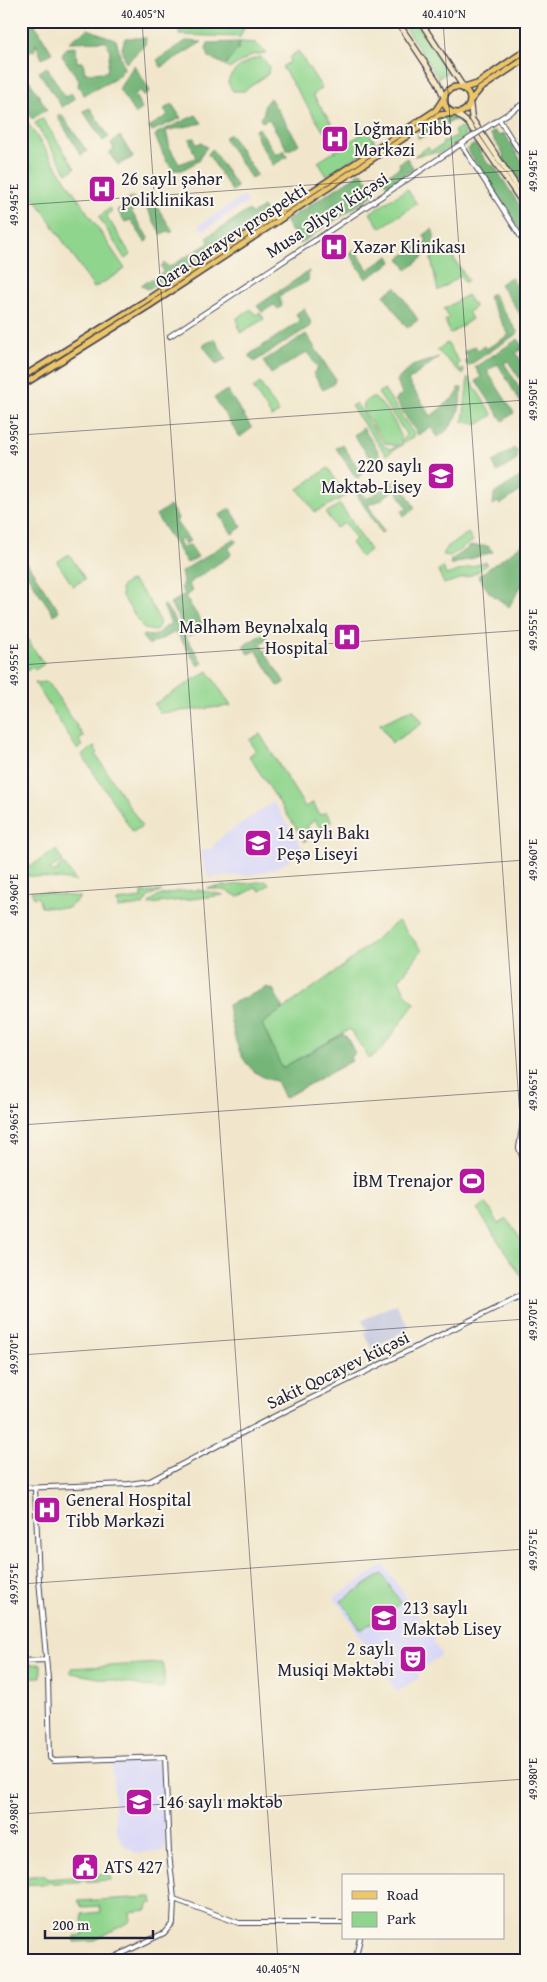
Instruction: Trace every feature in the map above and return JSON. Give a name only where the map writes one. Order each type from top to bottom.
[{"type":"main road","points":[[397,21],[437,81],[448,109],[468,122],[526,208]]},
{"type":"main road","points":[[420,21],[470,95],[472,119],[526,200]]},
{"type":"main road","points":[[444,98],[447,91],[453,87],[464,88],[477,84],[526,50]]},
{"type":"main road","points":[[456,113],[465,110],[480,89],[526,58]]},
{"type":"main road","name":"Qara Qarayev prospekti","points":[[21,378],[142,303],[436,110],[444,98]]},
{"type":"main road","name":"Qara Qarayev prospekti","points":[[21,386],[158,300],[439,115],[456,113]]},
{"type":"street","name":"Musa Əliyev küçəsi","points":[[170,336],[526,102]]},
{"type":"street","points":[[499,119],[526,162]]},
{"type":"street","points":[[461,144],[526,245]]},
{"type":"street","points":[[526,1102],[519,1142],[521,1158],[526,1168]]},
{"type":"street","name":"Sakit Qocayev küçəsi","points":[[21,1488],[135,1484],[164,1474],[267,1420],[526,1294]]},
{"type":"street","points":[[36,1488],[39,1580],[46,1660],[48,1751],[52,1760],[165,1757],[174,1916],[169,1928],[106,1961]]},
{"type":"street","points":[[21,1661],[46,1660]]},
{"type":"street","points":[[174,1899],[239,1924],[342,1923]]},
{"type":"street","points":[[355,1961],[360,1940]]},
{"type":"shaded area","points":[[244,196],[248,202],[203,231],[199,225]]},
{"type":"shaded area","name":"14 saylı Bakı Peşə Liseyi","points":[[273,802],[305,851],[275,869],[257,874],[208,878],[201,851],[211,849],[221,837]]},
{"type":"shaded area","points":[[396,1304],[409,1328],[372,1349],[364,1332],[367,1330],[362,1320]]},
{"type":"shaded area","name":"213 saylı Məktəb Lisey","points":[[384,1565],[435,1640],[433,1642],[442,1655],[417,1672],[420,1677],[397,1692],[334,1597]]},
{"type":"shaded area","name":"146 saylı məktəb","points":[[156,1760],[163,1774],[165,1851],[135,1853],[122,1843],[116,1830],[112,1762]]},
{"type":"green space","points":[[181,21],[244,21],[246,24],[240,37],[179,35]]},
{"type":"green space","points":[[401,21],[414,21],[448,72],[438,78]]},
{"type":"green space","points":[[34,23],[52,53],[42,59],[36,44],[34,51],[21,54],[21,31]]},
{"type":"green space","points":[[88,29],[116,40],[124,69],[115,79],[84,95],[78,86],[79,80],[62,56],[66,48],[76,47],[77,62],[83,62],[85,73],[107,72],[110,51],[106,41],[69,42]]},
{"type":"green space","points":[[125,38],[146,38],[145,45],[126,63],[122,48]]},
{"type":"green space","points":[[186,41],[202,42],[161,67],[157,60]]},
{"type":"green space","points":[[240,42],[256,43],[266,53],[252,55],[229,69],[225,65],[238,49]]},
{"type":"green space","points":[[240,42],[238,49],[225,65],[209,57],[206,49],[208,43]]},
{"type":"green space","points":[[298,51],[322,88],[313,95],[333,126],[324,132],[282,67],[291,61],[289,58]]},
{"type":"green space","points":[[261,57],[269,66],[268,74],[244,91],[233,91],[228,83],[232,74],[246,63]]},
{"type":"green space","points":[[134,65],[150,91],[144,96],[140,90],[135,95],[142,109],[135,114],[119,89]]},
{"type":"green space","points":[[47,67],[65,97],[71,93],[75,99],[62,107],[39,72]]},
{"type":"green space","points":[[27,77],[47,109],[32,119],[21,102],[21,81]]},
{"type":"green space","points":[[270,98],[299,144],[288,151],[269,119],[262,122],[260,118],[264,113],[264,105]]},
{"type":"green space","points":[[172,104],[181,118],[152,131],[149,127],[168,115],[164,109]]},
{"type":"green space","points":[[90,108],[109,137],[103,141],[83,111]]},
{"type":"green space","points":[[21,113],[125,269],[94,288],[21,177]]},
{"type":"green space","points":[[61,114],[87,151],[81,155],[57,116]]},
{"type":"green space","points":[[196,115],[202,123],[166,131],[170,148],[179,164],[196,158],[189,139],[194,138],[196,144],[201,143],[207,147],[200,156],[200,160],[182,170],[174,170],[167,162],[155,136],[157,133]]},
{"type":"green space","points":[[449,116],[457,118],[418,138],[419,131]]},
{"type":"green space","points":[[42,118],[75,168],[67,173],[35,123]]},
{"type":"green space","points":[[461,127],[465,133],[463,138],[438,154],[436,152],[414,156],[428,147],[430,151],[443,145],[442,143],[456,136],[454,131]]},
{"type":"green space","points":[[259,128],[276,155],[284,150],[287,157],[273,165],[259,142],[255,130]]},
{"type":"green space","points":[[368,130],[376,144],[327,176],[318,162]]},
{"type":"green space","points":[[495,131],[499,136],[504,133],[526,168],[526,194],[504,161],[503,153],[490,134]]},
{"type":"green space","points":[[230,134],[257,175],[251,178],[224,138]]},
{"type":"green space","points":[[120,136],[133,157],[118,165],[109,153],[114,149],[111,143]]},
{"type":"green space","points":[[475,144],[488,164],[494,166],[526,215],[526,239],[467,149]]},
{"type":"green space","points":[[212,149],[237,187],[232,191],[208,154]]},
{"type":"green space","points":[[407,158],[414,169],[388,186],[383,178],[400,167],[399,163]]},
{"type":"green space","points":[[362,172],[376,193],[300,244],[285,221]]},
{"type":"green space","points":[[407,189],[417,204],[380,228],[370,213]]},
{"type":"green space","points":[[133,197],[138,207],[131,211],[149,239],[145,242],[131,220],[125,222],[117,210],[123,207],[122,202]]},
{"type":"green space","points":[[155,204],[173,231],[170,233],[168,231],[161,234],[147,209]]},
{"type":"green space","points":[[263,207],[268,215],[156,286],[147,289],[141,285],[164,272],[161,266],[164,263],[169,267],[209,243],[207,237],[249,210],[252,214]]},
{"type":"green space","points":[[110,208],[112,211],[106,215],[131,255],[125,259],[99,217]]},
{"type":"green space","points":[[432,229],[434,235],[431,247],[422,258],[407,270],[399,258],[427,241],[424,235]]},
{"type":"green space","points":[[446,247],[468,280],[465,283],[460,276],[438,291],[431,259],[434,250],[436,254]]},
{"type":"green space","points":[[355,250],[368,270],[389,256],[392,262],[366,279],[350,254]]},
{"type":"green space","points":[[309,271],[308,281],[279,296],[282,306],[278,309],[274,305],[262,312],[257,306]]},
{"type":"green space","points":[[511,277],[526,300],[526,323],[500,284]]},
{"type":"green space","points":[[396,287],[418,320],[407,328],[384,295]]},
{"type":"green space","points":[[492,293],[518,333],[468,366],[465,361],[468,358],[464,352],[475,346],[478,350],[484,346],[486,349],[509,335],[488,297]]},
{"type":"green space","points":[[467,295],[475,307],[468,312],[472,319],[450,334],[445,320],[449,318],[444,309]]},
{"type":"green space","points":[[304,308],[312,325],[254,362],[249,355],[300,321],[296,314]]},
{"type":"green space","points":[[251,309],[256,315],[260,313],[264,319],[240,333],[237,318]]},
{"type":"green space","points":[[306,334],[335,379],[334,383],[323,390],[313,373],[318,368],[307,352],[271,374],[263,361]]},
{"type":"green space","points":[[215,339],[226,359],[216,364],[203,345]]},
{"type":"green space","points":[[518,339],[524,347],[516,353],[526,368],[526,388],[508,361],[504,363],[526,398],[526,412],[498,364],[487,371],[514,413],[503,421],[476,381],[481,377],[475,367]]},
{"type":"green space","points":[[447,343],[460,363],[457,365],[461,371],[464,369],[463,375],[437,350]]},
{"type":"green space","points":[[439,357],[408,381],[431,416],[457,395],[458,388],[462,388],[459,410],[454,422],[438,437],[431,427],[418,435],[395,400],[402,394],[397,380],[412,366]]},
{"type":"green space","points":[[468,377],[493,415],[479,424],[463,422]]},
{"type":"green space","points":[[260,383],[279,413],[272,417],[253,388]]},
{"type":"green space","points":[[384,389],[415,436],[386,455],[351,406],[356,403],[385,447],[395,448],[403,441],[406,434],[378,393]]},
{"type":"green space","points":[[227,390],[252,428],[240,437],[214,398]]},
{"type":"green space","points":[[372,397],[386,410],[399,431],[401,441],[396,446],[385,443],[363,411],[364,402]]},
{"type":"green space","points":[[363,428],[377,449],[383,464],[377,468],[354,435]]},
{"type":"green space","points":[[342,444],[362,474],[357,479],[336,448]]},
{"type":"green space","points":[[514,448],[517,451],[517,460],[497,472],[493,462]]},
{"type":"green space","points":[[328,468],[346,496],[315,512],[298,489]]},
{"type":"green space","points":[[526,473],[526,487],[500,505],[498,502],[493,505],[494,494]]},
{"type":"green space","points":[[398,479],[415,508],[404,517],[402,511],[407,507],[395,489],[379,501],[368,505],[384,531],[381,533],[356,493],[360,490],[367,499]]},
{"type":"green space","points":[[340,504],[370,550],[361,557],[351,543],[356,539],[345,523],[336,528],[326,513]]},
{"type":"green space","points":[[170,506],[178,518],[176,522],[190,541],[185,544],[182,539],[178,542],[182,547],[190,545],[198,557],[187,563],[156,515]]},
{"type":"green space","points":[[230,508],[242,527],[232,534],[220,515]]},
{"type":"green space","points":[[468,533],[473,541],[450,556],[443,555],[447,547]]},
{"type":"green space","points":[[233,539],[237,541],[229,548],[231,555],[188,584],[193,591],[186,596],[181,588],[183,581],[181,572]]},
{"type":"green space","points":[[526,542],[526,578],[509,607],[489,592],[478,576]]},
{"type":"green space","points":[[471,546],[488,546],[493,552],[450,565],[451,560]]},
{"type":"green space","points":[[21,554],[59,611],[54,615],[21,566]]},
{"type":"green space","points":[[69,554],[85,579],[73,586],[57,562]]},
{"type":"green space","points":[[486,562],[487,565],[474,574],[444,584],[438,570],[443,567],[446,575]]},
{"type":"green space","points":[[132,581],[145,595],[154,609],[159,622],[159,626],[155,631],[144,629],[122,596],[121,587],[127,582]]},
{"type":"green space","points":[[184,595],[205,627],[190,636],[170,604]]},
{"type":"green space","points":[[165,605],[203,663],[198,666],[176,632],[149,645],[142,637],[143,635],[154,636],[171,623],[163,606]]},
{"type":"green space","points":[[21,630],[44,664],[35,670],[32,667],[27,671],[21,666]]},
{"type":"green space","points":[[264,633],[267,639],[260,644],[285,683],[278,686],[256,650],[249,654],[243,646]]},
{"type":"green space","points":[[208,671],[231,706],[160,713],[154,704]]},
{"type":"green space","points":[[48,682],[84,737],[79,740],[82,746],[77,749],[35,683]]},
{"type":"green space","points":[[413,709],[423,723],[392,743],[380,724]]},
{"type":"green space","points":[[260,734],[305,807],[313,803],[320,815],[326,812],[332,821],[320,828],[315,820],[307,826],[312,834],[305,842],[249,756],[256,750],[249,740]]},
{"type":"green space","points":[[94,747],[98,753],[96,755],[142,826],[133,832],[82,755]]},
{"type":"green space","points":[[56,850],[63,861],[49,869],[51,872],[58,871],[58,867],[64,864],[76,881],[21,875],[21,860],[23,859],[29,867]]},
{"type":"green space","points":[[267,881],[269,885],[260,891],[257,887],[238,897],[228,891],[207,888]]},
{"type":"green space","points":[[198,890],[224,895],[149,904],[152,900],[163,895]]},
{"type":"green space","points":[[31,891],[79,897],[79,899],[68,908],[41,907],[38,897],[34,898]]},
{"type":"green space","points":[[162,891],[148,897],[143,905],[118,908],[117,901],[142,898],[142,893]]},
{"type":"green space","points":[[398,921],[422,950],[399,980],[406,994],[415,1003],[382,1049],[369,1059],[350,1029],[282,1068],[262,1024],[342,967]]},
{"type":"green space","points":[[268,987],[269,990],[273,989],[283,1009],[262,1024],[282,1068],[343,1034],[355,1053],[350,1057],[352,1061],[284,1098],[276,1081],[263,1077],[253,1071],[246,1062],[236,1041],[228,1005]]},
{"type":"green space","points":[[486,1203],[499,1224],[507,1219],[526,1247],[526,1274],[522,1277],[477,1209]]},
{"type":"green space","points":[[382,1574],[401,1603],[361,1630],[341,1601]]},
{"type":"green space","points":[[161,1663],[164,1666],[164,1686],[160,1689],[71,1673],[71,1668]]},
{"type":"green space","points":[[41,1664],[41,1677],[21,1678],[21,1665]]},
{"type":"green space","points":[[110,1874],[111,1880],[21,1885],[21,1877],[44,1875],[47,1879]]},
{"type":"green space","points":[[152,1897],[153,1903],[148,1904],[147,1910],[130,1912],[131,1921],[93,1941],[75,1942],[75,1936],[83,1935],[82,1914],[101,1912],[100,1906],[82,1907],[78,1901]]},
{"type":"place","name":"Loğman Tibb Mərkəzi","points":[[335,139]]},
{"type":"place","name":"26 saylı şəhər poliklinikası","points":[[102,189]]},
{"type":"place","name":"Xəzər Klinikası","points":[[334,247]]},
{"type":"place","name":"220 saylı Məktəb-Lisey","points":[[441,476]]},
{"type":"place","name":"Məlhəm Beynəlxalq Hospital","points":[[347,637]]},
{"type":"place","name":"14 saylı Bakı Peşə Liseyi","points":[[258,843]]},
{"type":"place","name":"İBM Trenajor","points":[[472,1181]]},
{"type":"place","name":"General Hospital Tibb Mərkəzi","points":[[47,1510]]},
{"type":"place","name":"213 saylı Məktəb Lisey","points":[[384,1618]]},
{"type":"place","name":"2 saylı Musiqi Məktəbi","points":[[413,1659]]},
{"type":"place","name":"146 saylı məktəb","points":[[139,1802]]},
{"type":"place","name":"ATS 427","points":[[85,1867]]}]
